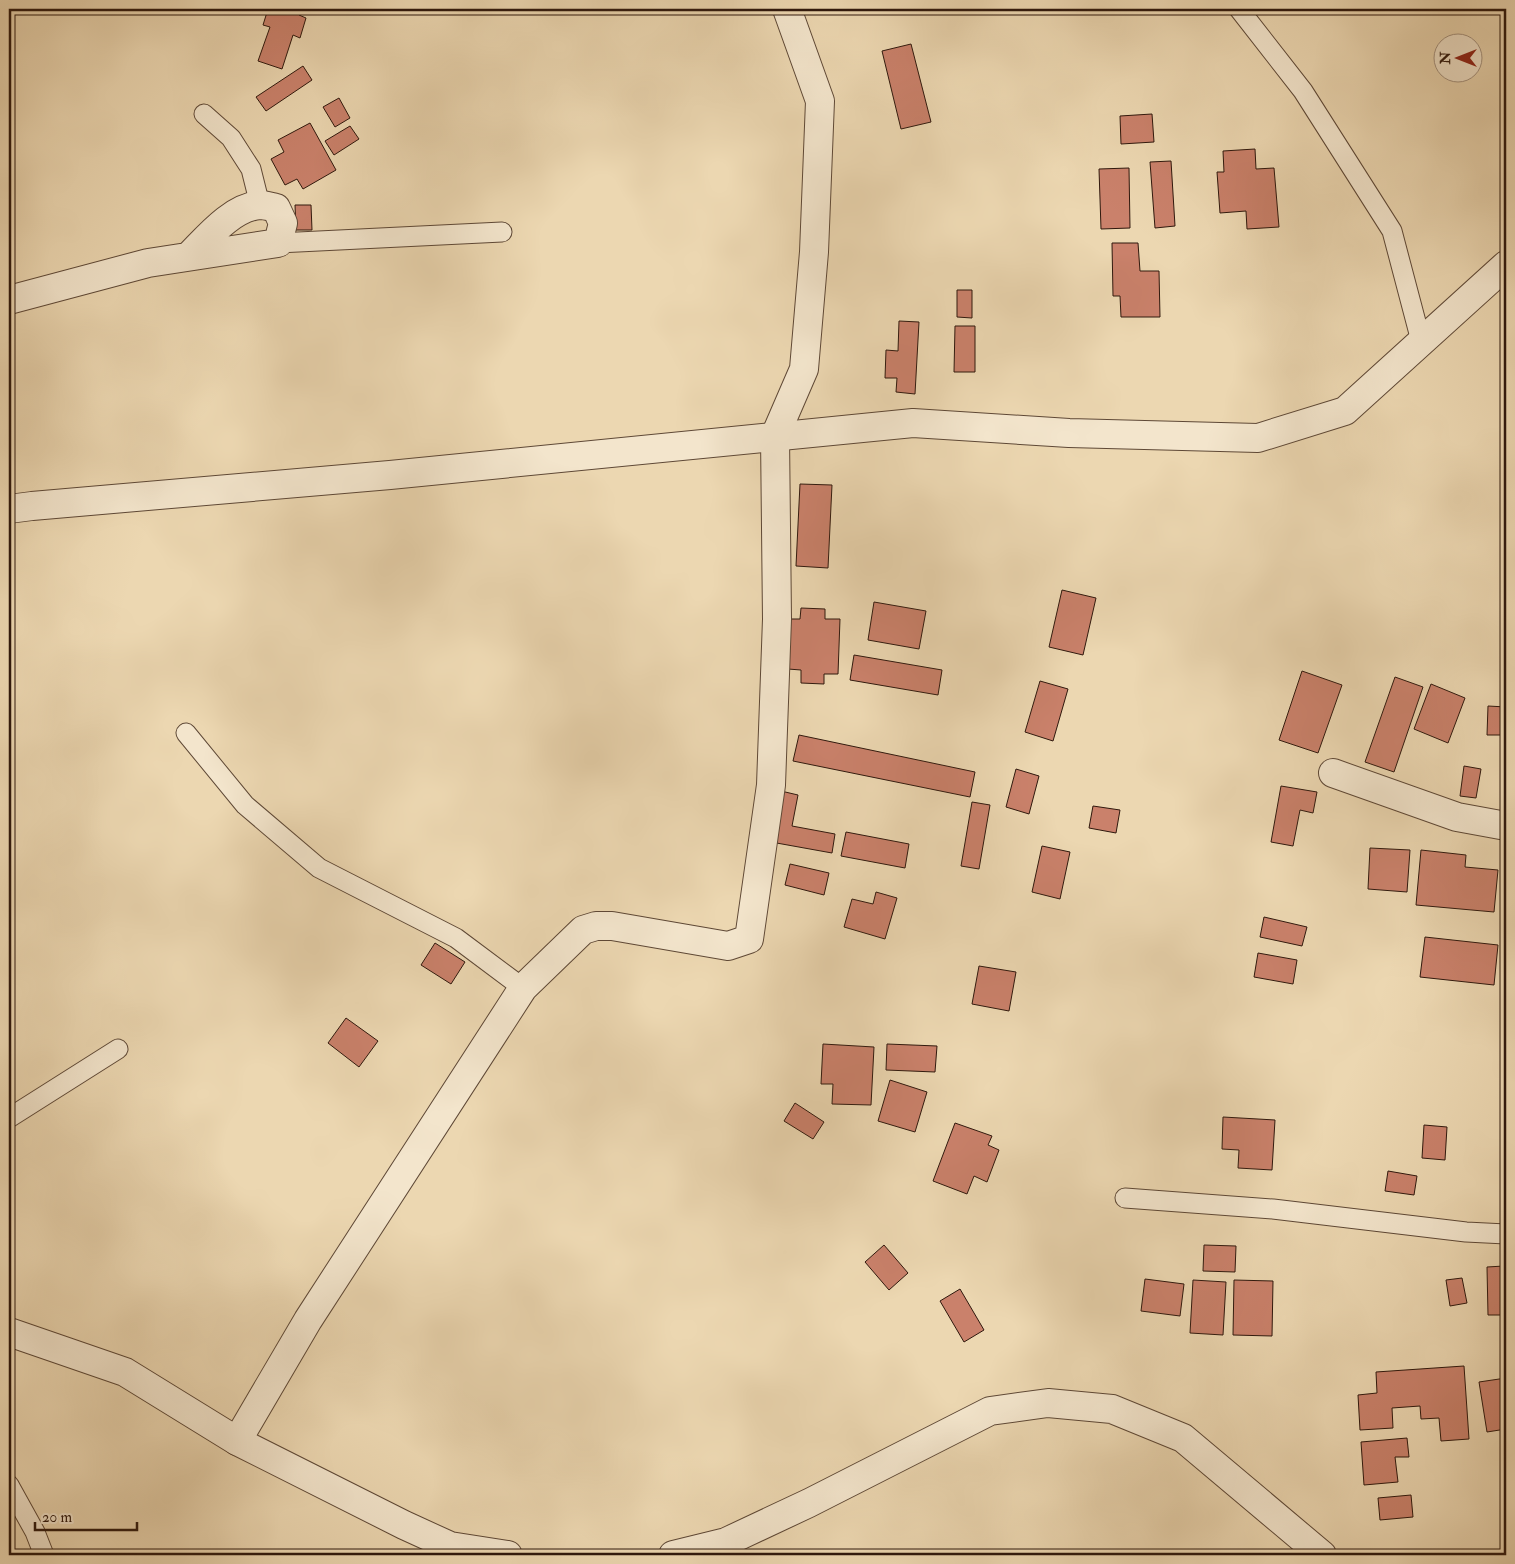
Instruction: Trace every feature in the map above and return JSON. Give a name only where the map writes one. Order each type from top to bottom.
[{"type":"street","points":[[237,1441],[313,1312],[523,988],[582,930],[596,926],[612,926],[728,946],[749,940],[771,785],[778,619],[775,436],[804,369],[814,252],[820,101],[787,9]]},
{"type":"street","points":[[9,300],[148,263],[278,243],[283,223],[276,208],[260,205],[244,210],[224,222],[189,256]]},
{"type":"street","points":[[9,510],[32,506],[400,474],[913,423],[1069,433],[1258,438],[1345,411],[1506,265]]},
{"type":"street","points":[[1333,773],[1457,817],[1506,826]]},
{"type":"street","points":[[9,1332],[125,1372],[237,1441],[404,1526],[450,1546],[499,1555]]},
{"type":"street","points":[[673,1555],[726,1542],[809,1503],[990,1411],[1048,1403],[1112,1409],[1183,1438],[1322,1555]]},
{"type":"lane","points":[[1239,9],[1303,91],[1392,231],[1421,341]]},
{"type":"lane","points":[[204,114],[231,138],[251,169],[260,205]]},
{"type":"lane","points":[[278,243],[502,232]]},
{"type":"lane","points":[[186,733],[245,805],[318,868],[456,938],[523,988]]},
{"type":"lane","points":[[9,1118],[118,1049]]},
{"type":"lane","points":[[1125,1198],[1273,1209],[1466,1232],[1506,1234]]},
{"type":"lane","points":[[9,1485],[35,1532],[44,1555]]},
{"type":"building","points":[[268,9],[301,9],[299,15],[306,18],[300,38],[293,35],[282,69],[258,61],[270,27],[263,25]]},
{"type":"building","points":[[911,44],[931,122],[901,129],[882,51]]},
{"type":"building","points":[[303,66],[312,80],[266,111],[256,97]]},
{"type":"building","points":[[339,98],[350,118],[335,127],[323,107]]},
{"type":"building","points":[[1152,114],[1154,142],[1121,144],[1120,116]]},
{"type":"building","points":[[310,123],[336,170],[303,189],[297,179],[285,185],[271,159],[284,152],[278,140]]},
{"type":"building","points":[[350,126],[359,139],[334,155],[325,141]]},
{"type":"building","points":[[1255,149],[1256,169],[1274,168],[1279,227],[1247,229],[1246,211],[1220,213],[1217,172],[1224,172],[1223,151]]},
{"type":"building","points":[[1171,161],[1175,226],[1155,228],[1150,162]]},
{"type":"building","points":[[1129,168],[1130,228],[1101,229],[1099,169]]},
{"type":"building","points":[[295,205],[311,205],[312,230],[296,230]]},
{"type":"building","points":[[1112,243],[1138,243],[1140,271],[1159,271],[1160,317],[1121,317],[1120,296],[1113,296]]},
{"type":"building","points":[[957,290],[972,290],[972,318],[957,317]]},
{"type":"building","points":[[899,321],[919,322],[915,394],[896,392],[897,378],[885,378],[886,350],[898,351]]},
{"type":"building","points":[[955,326],[975,326],[975,372],[954,372]]},
{"type":"building","points":[[800,484],[832,485],[828,568],[796,566]]},
{"type":"building","points":[[1062,590],[1096,598],[1083,655],[1049,647]]},
{"type":"building","points":[[874,602],[926,611],[919,649],[868,640]]},
{"type":"building","points":[[801,608],[825,609],[825,619],[840,619],[838,674],[824,674],[824,684],[801,683],[801,670],[788,669],[790,619],[800,619]]},
{"type":"building","points":[[854,655],[942,670],[938,695],[850,680]]},
{"type":"building","points":[[1302,671],[1342,685],[1318,753],[1279,740]]},
{"type":"building","points":[[1395,677],[1423,687],[1394,772],[1365,762]]},
{"type":"building","points":[[1040,681],[1068,689],[1053,741],[1025,732]]},
{"type":"building","points":[[1431,684],[1465,698],[1448,743],[1414,729]]},
{"type":"building","points":[[1488,706],[1506,707],[1506,735],[1487,735]]},
{"type":"building","points":[[799,735],[975,772],[970,797],[793,761]]},
{"type":"building","points":[[1464,766],[1481,769],[1476,798],[1460,796]]},
{"type":"building","points":[[1016,769],[1039,776],[1029,814],[1006,807]]},
{"type":"building","points":[[1281,786],[1317,792],[1313,813],[1300,810],[1293,846],[1271,842]]},
{"type":"building","points":[[781,791],[798,795],[792,826],[835,834],[832,853],[771,842]]},
{"type":"building","points":[[972,802],[990,805],[979,869],[961,866]]},
{"type":"building","points":[[1093,806],[1120,810],[1116,833],[1089,828]]},
{"type":"building","points":[[846,832],[909,844],[905,868],[841,856]]},
{"type":"building","points":[[1042,846],[1070,852],[1060,899],[1032,892]]},
{"type":"building","points":[[1370,848],[1410,850],[1407,892],[1368,889]]},
{"type":"building","points":[[1421,850],[1466,855],[1465,867],[1498,870],[1494,912],[1416,905]]},
{"type":"building","points":[[790,864],[829,873],[824,895],[785,885]]},
{"type":"building","points":[[876,892],[897,898],[885,939],[844,927],[852,899],[873,904]]},
{"type":"building","points":[[1264,917],[1307,927],[1302,946],[1260,937]]},
{"type":"building","points":[[1425,937],[1498,945],[1494,985],[1420,977]]},
{"type":"building","points":[[435,943],[465,962],[451,984],[421,965]]},
{"type":"building","points":[[1258,953],[1297,960],[1293,984],[1254,977]]},
{"type":"building","points":[[979,966],[1016,972],[1009,1011],[972,1004]]},
{"type":"building","points":[[346,1018],[378,1041],[359,1067],[328,1043]]},
{"type":"building","points":[[823,1044],[874,1047],[871,1105],[832,1104],[833,1084],[821,1084]]},
{"type":"building","points":[[887,1044],[937,1046],[935,1072],[886,1070]]},
{"type":"building","points":[[890,1080],[927,1092],[915,1132],[878,1121]]},
{"type":"building","points":[[795,1103],[824,1122],[813,1139],[784,1121]]},
{"type":"building","points":[[1223,1117],[1275,1120],[1272,1170],[1238,1168],[1239,1150],[1222,1149]]},
{"type":"building","points":[[955,1123],[992,1136],[988,1145],[999,1150],[987,1182],[974,1176],[967,1194],[933,1181]]},
{"type":"building","points":[[1424,1125],[1447,1127],[1445,1160],[1422,1158]]},
{"type":"building","points":[[1388,1171],[1417,1176],[1414,1195],[1385,1191]]},
{"type":"building","points":[[884,1245],[908,1273],[889,1290],[865,1262]]},
{"type":"building","points":[[1204,1245],[1236,1246],[1235,1272],[1203,1271]]},
{"type":"building","points":[[1506,1246],[1506,1315],[1488,1315],[1487,1267],[1504,1266],[1503,1247]]},
{"type":"building","points":[[1462,1278],[1467,1303],[1450,1306],[1446,1280]]},
{"type":"building","points":[[1145,1279],[1184,1284],[1180,1316],[1141,1311]]},
{"type":"building","points":[[1193,1280],[1226,1282],[1223,1335],[1190,1333]]},
{"type":"building","points":[[1234,1280],[1273,1281],[1272,1336],[1233,1335]]},
{"type":"building","points":[[960,1289],[984,1330],[964,1342],[940,1301]]},
{"type":"building","points":[[1464,1366],[1469,1439],[1441,1441],[1439,1418],[1421,1419],[1420,1406],[1392,1408],[1393,1428],[1360,1430],[1358,1395],[1377,1393],[1376,1372]]},
{"type":"building","points":[[1506,1378],[1506,1429],[1487,1432],[1479,1382]]},
{"type":"building","points":[[1407,1438],[1409,1457],[1395,1457],[1398,1482],[1364,1485],[1361,1442]]},
{"type":"building","points":[[1411,1495],[1413,1517],[1380,1520],[1378,1498]]}]
